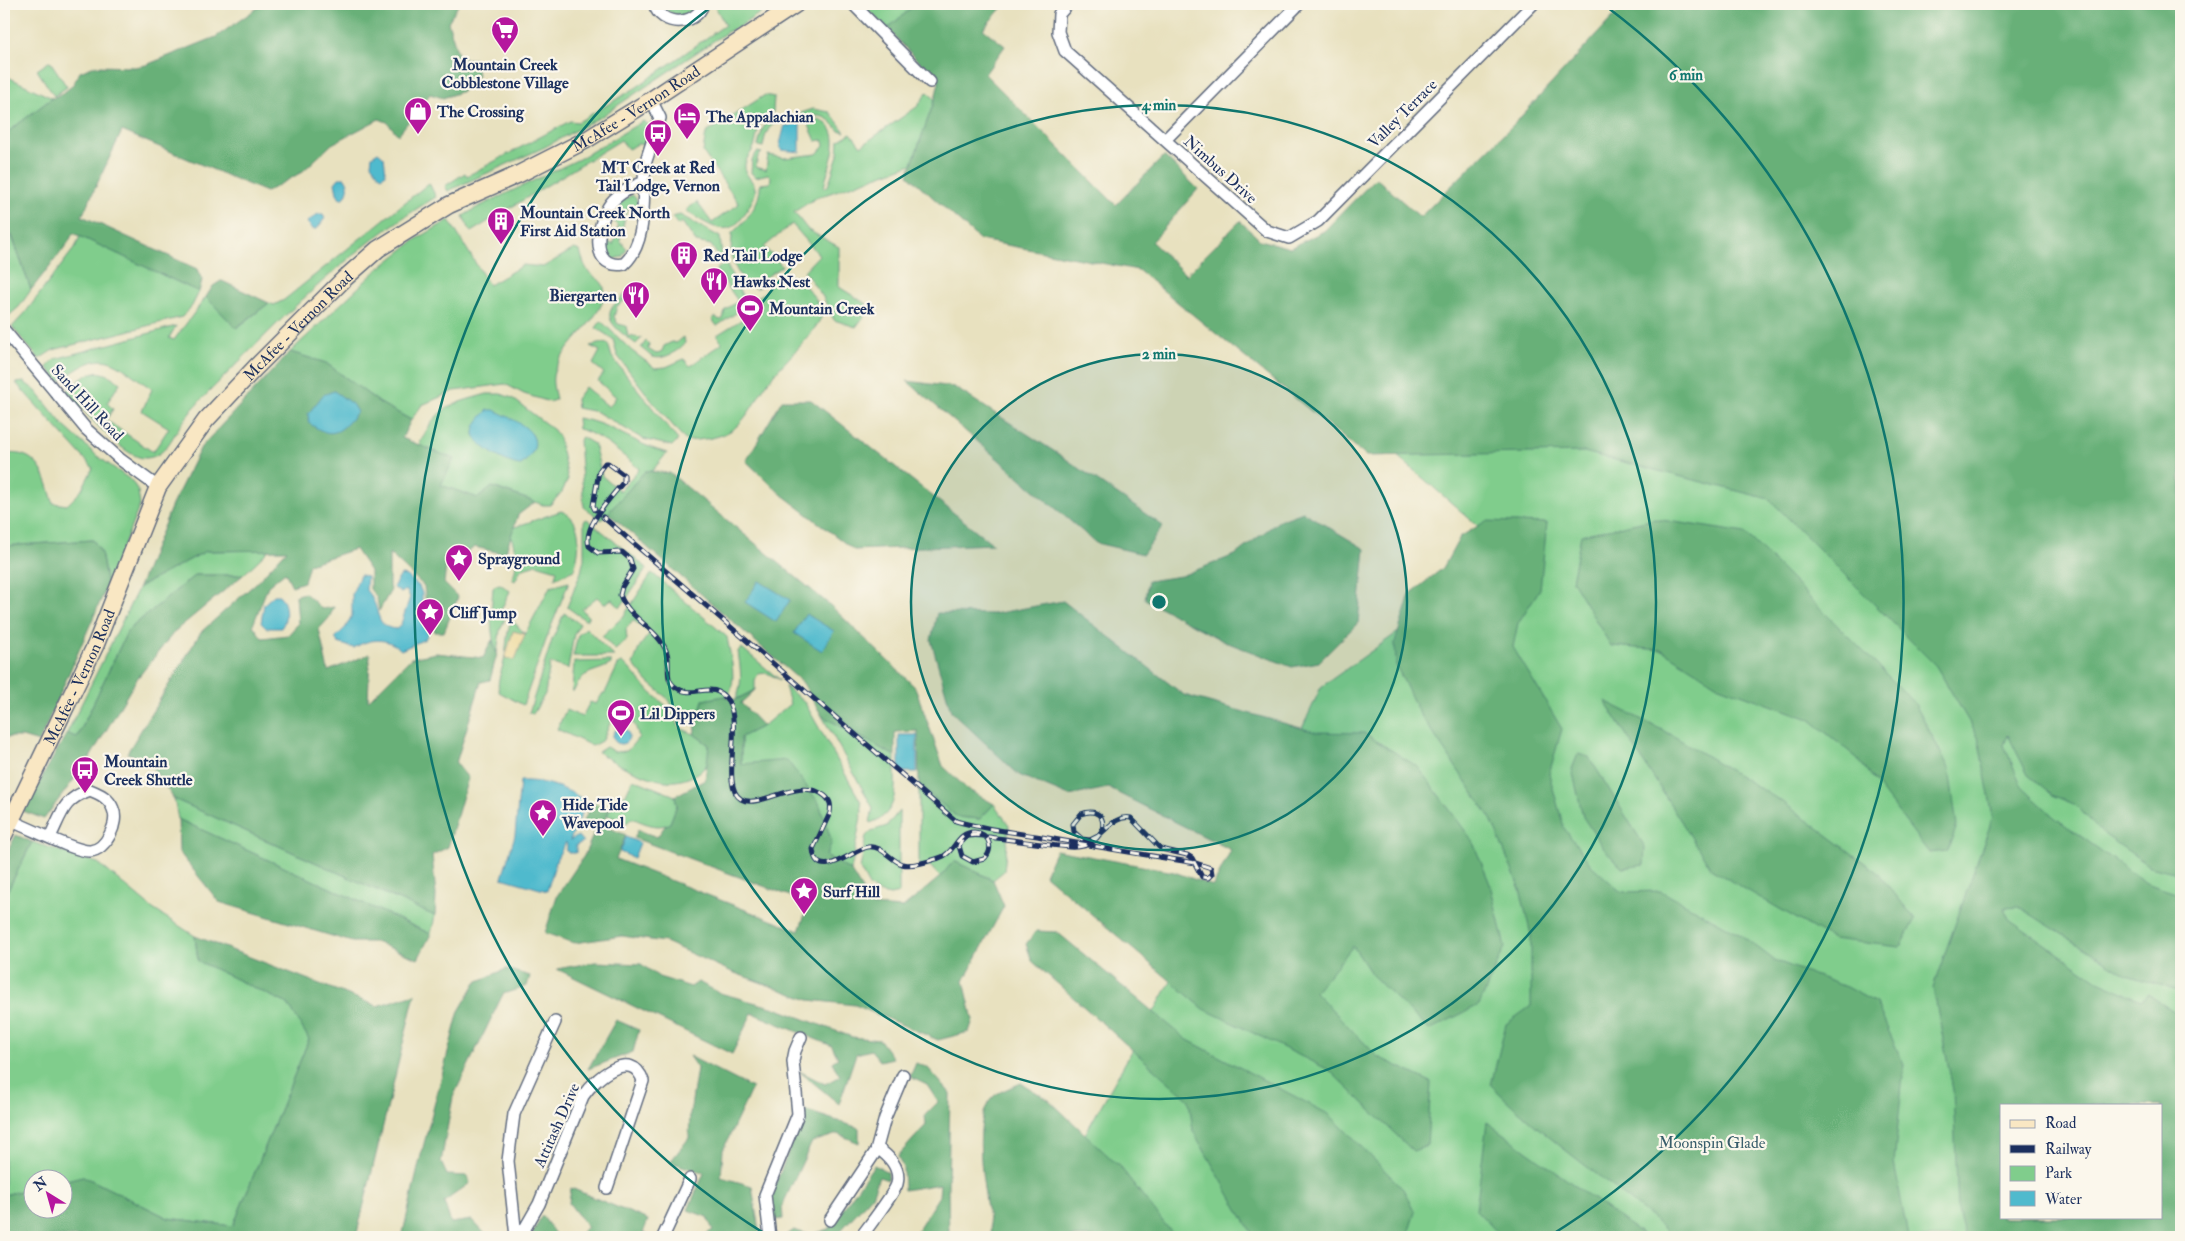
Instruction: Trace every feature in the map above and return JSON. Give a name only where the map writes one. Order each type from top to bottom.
[{"type":"main road","name":"McAfee - Vernon Road","points":[[4,835],[96,644],[158,487],[206,420],[345,278],[378,249],[448,205],[517,175],[586,140],[651,100],[796,4]]},
{"type":"street","points":[[654,4],[661,15],[679,22],[690,19],[698,14],[703,4]]},
{"type":"street","points":[[853,4],[930,82]]},
{"type":"street","name":"Nimbus Drive","points":[[1068,4],[1058,14],[1058,32],[1065,51],[1267,231],[1288,238]]},
{"type":"street","points":[[1165,140],[1299,4]]},
{"type":"street","name":"Valley Terrace","points":[[1288,238],[1318,221],[1533,4]]},
{"type":"street","points":[[644,182],[618,196],[604,216],[599,246],[601,257],[605,262],[624,264],[633,254],[640,229],[646,164],[660,118],[651,100]]},
{"type":"street","name":"Sand Hill Road","points":[[4,330],[35,370],[86,428],[121,460],[158,487]]},
{"type":"street","points":[[11,821],[78,849],[91,852],[102,846],[110,835],[115,819],[114,809],[101,794],[90,790],[79,794],[69,800],[50,837]]},
{"type":"street","points":[[518,1237],[508,1161],[514,1114],[555,1022]]},
{"type":"street","points":[[770,1237],[765,1195],[798,1114],[793,1061],[801,1037]]},
{"type":"street","name":"Attitash Drive","points":[[518,1237],[538,1204],[584,1096],[591,1084],[607,1071],[624,1066],[636,1068],[641,1073],[643,1081],[607,1188]]},
{"type":"street","points":[[830,1220],[877,1148],[885,1118],[903,1075]]},
{"type":"street","points":[[861,1237],[896,1185],[897,1173],[893,1162],[888,1155],[877,1148]]},
{"type":"street","points":[[663,1237],[690,1179]]},
{"type":"green space","points":[[263,4],[459,4],[448,22],[459,58],[475,59],[478,76],[463,91],[443,98],[430,94],[398,135],[387,122],[379,119],[332,144],[302,172],[266,192],[122,131],[82,216],[197,269],[202,280],[199,292],[73,233],[68,243],[31,290],[12,235],[4,241],[4,135],[52,98],[62,94],[72,86],[80,72],[94,66],[135,67],[146,65],[216,37]]},
{"type":"green space","points":[[660,4],[698,4],[695,10],[690,13],[679,15],[668,12]]},
{"type":"green space","points":[[714,4],[773,4],[739,27],[727,32],[602,116],[545,147],[448,191],[445,186],[465,173],[467,176],[570,121],[578,122],[637,87],[725,25]]},
{"type":"green space","points":[[861,4],[916,4],[887,29]]},
{"type":"green space","points":[[916,4],[1005,4],[983,29],[1005,46],[985,74],[1116,205],[1164,156],[1198,189],[1152,242],[1186,275],[1240,221],[1260,240],[1290,248],[1324,231],[1376,178],[1420,217],[1516,122],[1625,4],[2181,4],[2181,874],[2150,866],[2105,835],[2074,804],[2054,796],[2028,775],[2008,735],[2004,745],[2022,787],[2054,817],[2146,883],[2181,895],[2181,992],[2127,975],[2019,907],[2004,908],[2009,919],[2098,981],[2141,1000],[2148,994],[2181,1017],[2181,1227],[2172,1237],[1965,1237],[1958,1211],[1953,1090],[1933,987],[1993,817],[1978,737],[1936,666],[1769,499],[1584,452],[1366,456],[1138,270],[980,240],[908,175],[935,99],[939,82],[887,29]]},
{"type":"green space","name":"Moonspin Glade","points":[[1625,4],[2181,362],[2181,1237],[1027,1237],[1253,836],[1321,687],[1509,553],[1379,440]]},
{"type":"green space","points":[[50,61],[67,87],[54,96],[37,70]]},
{"type":"green space","points":[[4,77],[8,77],[52,98],[4,135]]},
{"type":"green space","points":[[927,92],[935,99],[912,164],[816,198],[794,212],[808,230],[839,247],[839,287],[871,307],[856,327],[834,320],[823,297],[804,271],[819,255],[792,224],[764,247],[782,266],[765,278],[758,288],[748,284],[740,275],[732,258],[732,233],[752,212],[760,191],[760,184],[770,183],[771,177],[768,174],[756,177],[751,173],[752,160],[757,152],[762,153],[758,156],[756,167],[766,170],[768,155],[784,158],[817,154],[824,146],[823,140],[816,141],[808,123],[819,119],[828,125],[834,141],[834,150],[824,188],[828,186],[838,155],[839,140],[851,133],[861,146],[918,106]]},
{"type":"green space","points":[[765,95],[774,97],[773,112],[764,117],[761,122],[754,147],[745,165],[746,174],[754,185],[754,196],[741,220],[734,226],[720,228],[712,226],[687,212],[687,209],[697,202],[712,223],[739,204],[703,152],[706,133]]},
{"type":"green space","points":[[813,109],[830,112],[845,132],[838,130],[824,117],[815,116],[804,120],[801,118],[801,113]]},
{"type":"green space","points":[[775,116],[778,121],[767,132],[763,147],[758,146],[765,125]]},
{"type":"green space","points":[[643,121],[649,125],[650,133],[644,145],[638,144],[628,149],[621,140],[471,232],[463,216],[579,159]]},
{"type":"green space","points":[[429,183],[436,197],[373,239],[288,313],[200,401],[189,413],[163,451],[153,457],[137,456],[126,451],[92,420],[67,391],[80,379],[92,373],[98,372],[112,377],[120,383],[107,403],[113,409],[106,420],[153,452],[169,428],[142,411],[152,389],[126,370],[107,361],[98,360],[87,364],[59,382],[47,367],[55,359],[176,326],[169,338],[174,340],[206,297],[237,328],[269,303],[274,305],[284,300]]},
{"type":"green space","points":[[632,195],[637,201],[637,213],[635,214],[627,208],[620,240],[627,249],[622,257],[613,259],[604,250],[603,241],[606,240],[613,245],[618,226],[611,219],[610,214],[619,202]]},
{"type":"green space","points":[[680,215],[720,237],[722,256],[744,299],[742,309],[717,326],[712,319],[715,317],[720,320],[723,319],[725,310],[738,301],[716,270],[723,264],[711,245],[696,242],[682,222],[678,225],[672,217]]},
{"type":"green space","points":[[449,220],[489,285],[523,265],[543,267],[574,249],[580,251],[587,270],[603,285],[604,298],[600,308],[558,362],[553,375],[556,399],[550,402],[524,394],[505,384],[454,391],[422,405],[411,420],[380,403],[326,363],[290,352],[377,270],[415,240]]},
{"type":"green space","points":[[11,234],[31,290],[19,307],[5,319],[4,241]]},
{"type":"green space","points":[[80,236],[199,292],[192,306],[182,317],[53,350],[39,359],[12,327],[25,313],[76,246]]},
{"type":"green space","points":[[786,272],[793,278],[797,276],[815,298],[823,314],[805,341],[768,382],[742,421],[725,434],[719,436],[686,441],[617,355],[613,339],[596,328],[601,321],[632,351],[655,368],[666,367],[684,359],[690,366],[722,343],[717,335],[749,315],[753,300],[764,293],[775,278]]},
{"type":"green space","points":[[221,281],[269,303],[236,328],[206,297],[213,286]]},
{"type":"green space","points":[[632,290],[636,292],[617,306],[614,317],[618,324],[626,326],[628,336],[642,338],[636,344],[618,330],[610,317],[610,311],[614,305]]},
{"type":"green space","points":[[684,337],[685,343],[665,357],[651,356],[641,348],[646,341],[649,344],[648,349],[656,354],[662,351],[664,346],[672,342],[676,343]]},
{"type":"green space","points":[[602,343],[608,344],[612,357],[678,440],[672,446],[643,439],[597,412],[577,408],[576,399],[585,387],[609,407],[616,397],[598,381],[604,373],[593,364],[600,351],[590,346]]},
{"type":"green space","points":[[290,352],[326,363],[380,403],[411,420],[402,438],[454,459],[441,485],[478,498],[492,487],[535,502],[518,515],[505,554],[475,547],[446,567],[444,583],[458,597],[444,632],[435,632],[426,606],[424,586],[389,553],[389,587],[391,590],[379,611],[377,598],[370,589],[370,571],[355,549],[309,564],[304,582],[292,586],[285,572],[268,586],[253,625],[262,638],[288,635],[298,624],[296,595],[305,593],[322,609],[334,607],[329,618],[319,629],[328,671],[370,654],[368,701],[411,658],[436,653],[483,658],[492,640],[497,654],[490,680],[481,682],[456,763],[468,778],[448,847],[432,855],[436,895],[435,916],[174,799],[148,761],[127,753],[201,632],[256,583],[287,550],[206,551],[139,587],[172,505],[201,447]]},
{"type":"green space","points":[[907,381],[954,387],[1063,457],[1163,526],[1143,554],[1096,543]]},
{"type":"green space","points":[[24,382],[36,391],[64,426],[96,455],[132,481],[138,491],[140,505],[107,586],[101,552],[93,540],[4,546],[4,454],[25,456],[39,466],[53,503],[67,505],[81,491],[93,468],[16,383]]},
{"type":"green space","points":[[487,394],[501,394],[512,398],[554,430],[559,438],[568,479],[562,492],[550,505],[543,505],[493,487],[478,498],[440,485],[419,445],[425,432],[445,409],[462,401]],"holes":[[[476,425],[532,434],[534,447],[521,465],[474,435]]]},
{"type":"green space","points":[[782,400],[811,400],[993,544],[854,550],[781,494],[746,461]]},
{"type":"green space","points":[[577,418],[600,424],[644,445],[667,453],[652,471],[645,471],[602,520],[584,507],[579,440],[582,437],[594,444],[602,476],[620,491],[639,469],[602,440],[586,431],[578,429]]},
{"type":"green space","points":[[645,471],[670,473],[831,606],[915,687],[943,766],[967,789],[994,804],[980,819],[957,817],[919,785],[918,731],[895,732],[895,756],[822,716],[803,683],[608,513]]},
{"type":"green space","points":[[561,511],[574,520],[577,528],[579,545],[574,570],[555,578],[557,570],[536,564],[521,569],[515,581],[512,579],[516,560],[509,529]]},
{"type":"green space","points":[[1303,512],[1365,549],[1358,623],[1319,662],[1292,667],[1223,641],[1145,599],[1148,581],[1181,576],[1235,555],[1279,521]]},
{"type":"green space","points":[[587,519],[647,568],[620,608],[612,599],[604,604],[597,597],[582,609],[589,618],[585,620],[567,607],[581,572],[584,559],[584,521]]},
{"type":"green space","points":[[1655,519],[1745,533],[1914,702],[1949,768],[1957,826],[1947,851],[1929,853],[1857,758],[1809,719],[1719,686],[1662,650],[1611,646],[1572,581],[1581,535]]},
{"type":"green space","name":"Moonspin Glade","points":[[1486,521],[1547,523],[1540,589],[1518,623],[1513,647],[1562,729],[1549,774],[1564,828],[1591,865],[1621,892],[1661,891],[1741,935],[1774,960],[1846,987],[1876,1003],[1904,1065],[1894,1163],[1908,1237],[1674,1237],[1535,1125],[1491,1085],[1506,1024],[1531,1006],[1531,935],[1520,889],[1491,819],[1418,711],[1396,665],[1395,643],[1410,594],[1443,568],[1460,537]]},
{"type":"green space","points":[[93,540],[101,552],[107,586],[39,742],[22,737],[4,737],[4,546]]},
{"type":"green space","points":[[269,550],[243,575],[195,575],[128,630],[77,738],[67,733],[139,587],[206,551]]},
{"type":"green space","points":[[652,573],[727,637],[733,675],[731,690],[728,696],[703,700],[699,717],[684,718],[679,715],[667,698],[648,682],[633,664],[640,646],[650,633],[633,620],[626,629],[627,640],[615,650],[602,636],[623,617]]},
{"type":"green space","points":[[195,575],[243,575],[175,631],[136,680],[88,761],[44,819],[23,811],[67,733],[77,738],[128,630]]},
{"type":"green space","points":[[569,582],[523,705],[499,692],[498,687],[510,624],[512,620],[525,634],[550,587]]},
{"type":"green space","points":[[500,584],[510,591],[500,612],[505,619],[500,630],[497,654],[494,646],[491,613],[493,588]]},
{"type":"green space","points":[[1063,601],[1184,695],[1315,732],[1364,733],[1418,767],[1472,840],[1490,884],[1505,947],[1479,1005],[1429,1030],[1372,975],[1353,946],[1315,992],[1378,1057],[1431,1082],[1427,1146],[1413,1151],[1329,1070],[1204,1009],[1045,875],[1056,850],[1174,872],[1213,886],[1231,850],[1108,788],[1069,796],[1019,775],[951,711],[931,640],[937,613],[993,614]]},
{"type":"green space","points":[[564,613],[580,624],[574,634],[568,669],[550,663],[545,694],[533,714],[529,713],[552,640]]},
{"type":"green space","points":[[586,628],[614,656],[573,656],[578,635]]},
{"type":"green space","points":[[742,648],[780,680],[767,673],[758,674],[755,680],[755,690],[735,700],[740,688],[738,651]]},
{"type":"green space","points":[[611,661],[611,664],[585,675],[574,691],[572,691],[574,662]]},
{"type":"green space","points":[[622,663],[651,693],[669,708],[680,728],[694,734],[709,745],[708,762],[699,772],[689,778],[677,781],[658,780],[630,770],[598,752],[606,747],[615,752],[627,751],[639,737],[634,723],[624,717],[613,716],[603,740],[592,746],[557,729],[566,710],[582,717],[590,702],[596,704],[603,693],[605,693],[618,665]]},
{"type":"green space","points":[[785,686],[805,703],[861,802],[862,811],[851,871],[826,856],[741,764],[741,736],[763,726],[790,704]]},
{"type":"green space","points":[[755,690],[741,703],[763,726],[741,737],[741,764],[787,760],[819,803],[832,842],[826,856],[851,871],[872,906],[903,908],[940,877],[954,861],[993,880],[1004,906],[964,981],[973,1020],[969,1032],[938,1040],[855,1005],[809,1000],[732,972],[665,942],[622,936],[574,943],[545,933],[557,896],[584,856],[597,826],[583,821],[594,802],[609,811],[602,825],[626,835],[616,859],[799,931],[809,903],[634,838],[638,830],[657,837],[665,826],[670,823],[677,805],[675,796],[705,780],[709,745],[694,734],[703,700],[724,696],[735,700]]},
{"type":"green space","points":[[1605,701],[1672,735],[1784,803],[1877,872],[1915,919],[1900,947],[1832,939],[1712,870]]},
{"type":"green space","points":[[822,716],[895,756],[895,787],[892,805],[880,818],[870,823],[873,808]]},
{"type":"green space","points":[[1578,754],[1589,757],[1645,847],[1644,865],[1622,868],[1604,849],[1583,817],[1572,769]]},
{"type":"green space","points":[[633,779],[675,796],[677,805],[670,823],[656,826],[632,818],[627,823],[607,815],[619,793],[625,796]]},
{"type":"green space","points":[[919,785],[957,817],[980,819],[994,804],[1009,825],[1004,871],[993,880],[954,861],[940,877],[930,866],[919,866]]},
{"type":"green space","points":[[174,799],[435,916],[431,934],[178,819]]},
{"type":"green space","points":[[899,811],[899,893],[890,895],[877,892],[869,886],[860,869],[866,836],[871,831],[887,826]]},
{"type":"green space","points":[[178,819],[431,934],[418,959],[375,942],[352,942],[219,902],[179,852]]},
{"type":"green space","points":[[16,835],[32,842],[4,898],[4,858]]},
{"type":"green space","points":[[32,842],[98,863],[153,909],[195,936],[198,961],[288,1004],[309,1039],[233,1226],[168,1218],[83,1176],[72,1179],[72,1168],[22,1168],[22,1190],[4,1195],[4,898]]},
{"type":"green space","points":[[1036,931],[1057,932],[1186,1039],[1330,1115],[1403,1189],[1415,1212],[1407,1237],[1254,1237],[1193,1131],[1189,1100],[1032,961],[1026,944]]},
{"type":"green space","points":[[195,936],[377,1006],[415,994],[356,1237],[4,1237],[4,1195],[22,1190],[22,1218],[72,1218],[72,1179],[83,1176],[168,1218],[233,1226],[309,1039],[288,1004],[198,961]]},
{"type":"green space","points":[[595,962],[641,964],[659,977],[691,987],[698,982],[720,993],[775,1008],[852,1037],[880,1040],[893,1058],[880,1061],[871,1050],[856,1054],[839,1104],[799,1071],[825,1084],[840,1076],[832,1062],[838,1058],[832,1046],[752,1013],[732,1054],[557,969]]},
{"type":"green space","points":[[506,969],[530,976],[527,986],[503,994],[453,1097],[441,1162],[447,1175],[468,1176],[470,1183],[444,1202],[451,1223],[472,1220],[488,1237],[402,1237],[421,1155],[459,1011],[476,982]]},
{"type":"green space","points":[[616,1020],[639,1030],[633,1052],[588,1069]]},
{"type":"green space","points":[[689,1056],[752,1088],[723,1150],[721,1177],[752,1186],[760,1237],[701,1237],[713,1230],[707,1217],[688,1210],[704,1173],[670,1162],[689,1138],[690,1114],[697,1068]]},
{"type":"green space","points":[[916,1063],[928,1068],[950,1093],[949,1237],[913,1237],[939,1196],[940,1184],[904,1190],[903,1168],[898,1156],[926,1125],[925,1115],[938,1102],[927,1085],[910,1077]]},
{"type":"green space","points":[[1021,1083],[1049,1100],[1121,1168],[1175,1237],[992,1237],[981,1164],[980,1143],[982,1124],[986,1108],[993,1097]]},
{"type":"green space","points":[[804,1110],[859,1128],[859,1143],[838,1134],[812,1142],[782,1206],[783,1219],[775,1220],[772,1194]]},
{"type":"green space","points":[[1487,1122],[1646,1237],[1502,1237],[1476,1210]]},
{"type":"green space","points":[[874,1165],[888,1172],[888,1180],[879,1177],[872,1196],[835,1237],[784,1237],[794,1230],[810,1235],[829,1229]]},
{"type":"green space","points":[[571,1188],[648,1220],[643,1233],[653,1237],[576,1237],[587,1227],[569,1203]]},
{"type":"green space","points":[[542,1215],[557,1237],[531,1237]]},
{"type":"sand","points":[[513,631],[525,634],[515,660],[505,658]]},
{"type":"water","points":[[792,122],[800,123],[800,152],[781,150],[780,144],[785,125],[791,126]]},
{"type":"water","points":[[378,152],[384,157],[386,174],[381,177],[371,164],[372,156]]},
{"type":"water","points":[[339,178],[345,178],[348,183],[348,190],[344,198],[340,198],[337,193],[335,183]]},
{"type":"water","points":[[318,214],[323,214],[325,218],[317,229],[312,229],[307,222]]},
{"type":"water","points":[[334,391],[352,404],[357,412],[341,429],[331,433],[324,432],[309,423],[308,414],[323,395]]},
{"type":"water","points":[[488,410],[494,410],[522,425],[534,438],[531,455],[521,465],[509,462],[493,454],[476,438],[474,433],[475,426]]},
{"type":"water","points":[[360,575],[367,576],[366,590],[375,605],[382,623],[390,628],[397,629],[401,624],[410,597],[406,590],[401,593],[393,587],[401,575],[407,576],[419,586],[422,593],[422,608],[430,630],[425,639],[401,650],[390,643],[378,640],[366,642],[354,648],[338,643],[335,638],[346,627],[352,615],[352,594]]},
{"type":"water","points":[[759,581],[790,600],[776,622],[745,602]]},
{"type":"water","points":[[274,595],[279,595],[284,602],[285,620],[281,628],[266,628],[261,623],[264,604]]},
{"type":"water","points":[[806,614],[834,631],[822,651],[794,633]]},
{"type":"water","name":"Lil Dippers","points":[[621,728],[627,730],[629,736],[627,742],[621,744],[615,742],[613,736],[615,730]]},
{"type":"water","points":[[899,735],[917,735],[917,772],[899,772]]},
{"type":"water","name":"Hide Tide Wavepool","points":[[520,781],[538,782],[555,786],[587,802],[570,840],[578,836],[583,842],[576,845],[576,853],[570,853],[566,851],[566,842],[557,858],[547,891],[502,878],[515,835]]},
{"type":"water","points":[[626,837],[640,843],[634,858],[620,852]]},
{"type":"railway","points":[[595,510],[593,506],[599,471],[605,463],[608,463],[624,475],[624,481],[594,521],[588,538],[589,546],[598,553],[622,552],[630,559],[633,569],[622,587],[620,595],[630,611],[658,637],[663,645],[667,653],[669,677],[673,685],[683,691],[690,692],[716,691],[722,694],[728,701],[732,712],[733,725],[732,782],[735,792],[741,799],[749,801],[759,800],[804,789],[815,791],[825,796],[828,800],[830,813],[813,849],[816,859],[821,864],[836,862],[862,849],[873,847],[882,850],[902,864],[911,865],[944,856],[959,839],[968,833],[974,832],[979,833],[983,835],[987,838],[990,846],[984,859],[973,862],[962,856],[959,846],[964,838],[972,835],[983,836],[986,836],[1070,847],[1083,846],[1093,841],[1099,835],[1102,827],[1102,820],[1098,815],[1091,812],[1081,814],[1073,824],[1074,832],[1082,839],[1090,840],[1098,836],[1102,833],[1109,826],[1117,820],[1131,818],[1161,849],[1192,858],[1202,877],[1208,878],[1212,874],[1211,868],[1196,863],[1177,860],[1158,857],[1119,850],[1100,847],[1080,844],[988,828],[956,821],[603,517]]},
{"type":"place","name":"Mountain Creek Cobblestone Village","points":[[505,54]]},
{"type":"place","name":"The Crossing","points":[[418,135]]},
{"type":"place","name":"The Appalachian","points":[[687,140]]},
{"type":"place","name":"MT Creek at Red Tail Lodge, Vernon","points":[[658,157]]},
{"type":"place","name":"Mountain Creek North First Aid Station","points":[[501,245]]},
{"type":"place","name":"Red Tail Lodge","points":[[684,279]]},
{"type":"place","name":"Hawks Nest","points":[[714,305]]},
{"type":"place","name":"Biergarten","points":[[636,319]]},
{"type":"place","name":"Mountain Creek","points":[[750,332]]},
{"type":"place","name":"Sprayground","points":[[459,582]]},
{"type":"place","name":"Cliff Jump","points":[[430,636]]},
{"type":"place","name":"Lil Dippers","points":[[621,737]]},
{"type":"place","name":"Mountain Creek Shuttle","points":[[85,794]]},
{"type":"place","name":"Hide Tide Wavepool","points":[[543,837]]},
{"type":"place","name":"Surf Hill","points":[[804,915]]}]
